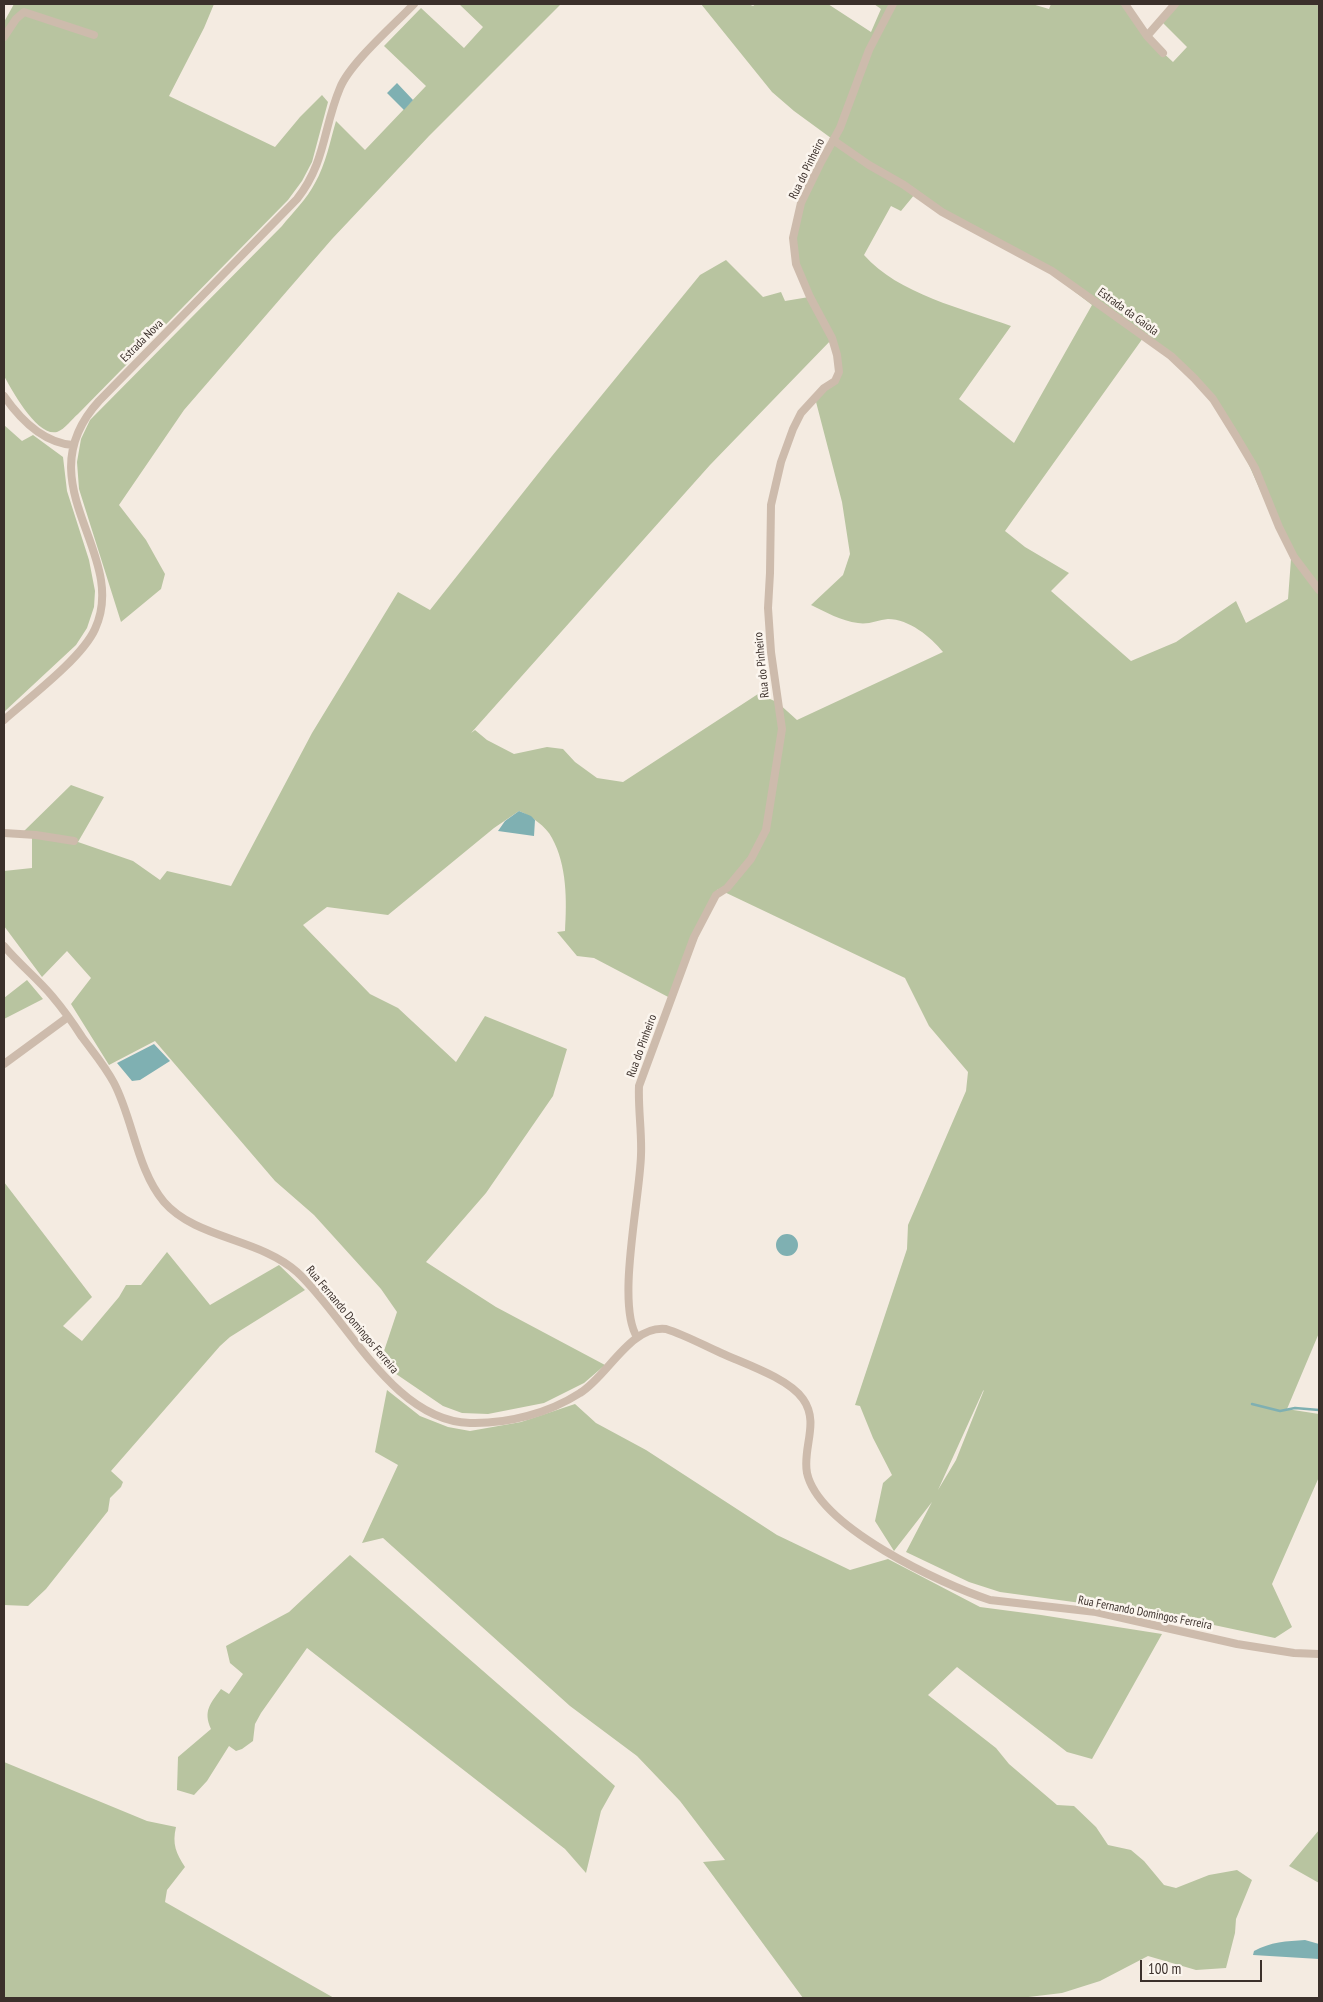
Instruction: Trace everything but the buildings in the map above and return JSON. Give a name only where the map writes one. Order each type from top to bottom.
[{"type":"street","name":"Estrada Nova","points":[[4,720],[78,652],[92,636],[99,620],[102,602],[99,570],[74,494],[71,466],[73,445],[80,425],[91,409],[286,211],[304,190],[314,174],[322,154],[342,82],[360,59],[414,4]]},
{"type":"street","name":"Rua do Pinheiro","points":[[637,1337],[630,1321],[627,1295],[641,1154],[639,1086],[694,937],[716,895],[727,888],[751,858],[766,830],[782,729],[770,652],[768,608],[771,505],[781,462],[793,429],[806,408],[824,388],[835,381],[839,372],[832,338],[810,297],[796,264],[793,238],[801,203],[840,128],[869,50],[893,4]]},
{"type":"street","points":[[1125,4],[1146,36],[1163,53]]},
{"type":"street","points":[[1146,36],[1175,4]]},
{"type":"street","points":[[4,37],[16,18],[24,12],[94,35]]},
{"type":"street","name":"Estrada da Gaiola","points":[[833,140],[869,165],[904,185],[942,212],[1052,271],[1176,361],[1212,399],[1236,436],[1255,468],[1279,527],[1294,557],[1319,590]]},
{"type":"street","points":[[4,396],[16,413],[51,440],[73,445]]},
{"type":"street","points":[[4,833],[36,835],[74,841]]},
{"type":"street","name":"Rua Fernando Domingos Ferreira","points":[[4,946],[52,995],[104,1067],[115,1086],[149,1178],[164,1202],[193,1224],[264,1251],[290,1266],[305,1280],[378,1370],[399,1391],[424,1408],[452,1420],[471,1423],[507,1420],[538,1413],[566,1401],[588,1388],[637,1337],[652,1329],[659,1328],[673,1331],[783,1382],[796,1391],[805,1401],[810,1417],[810,1434],[806,1461],[808,1476],[816,1492],[852,1529],[897,1558],[976,1595],[996,1601],[1096,1612],[1260,1648],[1319,1654]]},
{"type":"street","points":[[4,1064],[68,1016]]},
{"type":"green space","points":[[14,4],[214,4],[204,28],[169,96],[275,147],[300,117],[322,95],[328,102],[312,162],[302,181],[288,200],[78,414],[57,432],[49,432],[34,420],[19,401],[4,376],[4,22]]},
{"type":"green space","points":[[459,4],[561,4],[429,136],[332,239],[184,410],[119,505],[146,540],[165,574],[161,589],[121,622],[79,489],[77,462],[81,439],[90,420],[282,226],[300,205],[319,176],[336,121],[365,150],[426,86],[384,46],[421,8],[464,48],[483,27]]},
{"type":"green space","points":[[701,4],[748,4],[753,6],[756,4],[828,4],[871,32],[881,9],[874,4],[1032,4],[1049,9],[1051,4],[1125,4],[1159,49],[1173,62],[1187,47],[1160,20],[1175,4],[1319,4],[1319,1333],[1287,1409],[1319,1414],[1319,1477],[1272,1584],[1292,1627],[1275,1638],[1162,1614],[1000,1592],[969,1582],[906,1552],[932,1502],[894,1551],[875,1521],[883,1483],[892,1475],[873,1438],[860,1406],[855,1405],[907,1249],[908,1225],[966,1091],[968,1072],[929,1026],[905,978],[718,889],[672,999],[594,958],[577,956],[557,932],[565,931],[566,919],[565,883],[561,860],[546,829],[519,811],[494,828],[388,915],[327,907],[303,925],[370,994],[398,1008],[456,1062],[485,1016],[567,1049],[553,1096],[486,1193],[426,1262],[496,1307],[605,1365],[584,1383],[544,1403],[488,1414],[462,1413],[443,1406],[380,1363],[397,1312],[381,1289],[314,1215],[275,1181],[155,1041],[109,1065],[71,1004],[91,978],[67,951],[42,977],[4,926],[4,871],[32,868],[32,836],[21,834],[71,785],[104,797],[78,842],[133,861],[160,880],[167,871],[231,886],[312,733],[398,592],[430,610],[552,456],[700,275],[726,260],[763,297],[781,292],[785,301],[809,297],[794,251],[802,204],[835,141],[772,92]],"holes":[[[915,194],[1053,275],[1092,305],[1014,443],[959,399],[1011,326],[933,299],[913,290],[878,269],[864,255],[891,206],[901,211]],[[833,338],[839,372],[815,398],[842,502],[850,554],[843,575],[811,605],[852,622],[866,623],[888,619],[904,622],[926,635],[943,652],[797,720],[777,702],[758,694],[623,782],[597,778],[575,762],[563,749],[547,747],[514,754],[487,740],[475,730],[471,733],[710,465]],[[1143,338],[1194,378],[1236,436],[1291,559],[1288,599],[1246,623],[1236,601],[1176,642],[1131,661],[1051,591],[1069,573],[1025,547],[1005,531]],[[983,1391],[956,1460],[938,1490]]]},
{"type":"green space","points":[[4,425],[22,441],[33,435],[63,457],[67,491],[89,560],[95,591],[94,607],[87,628],[76,645],[4,712]]},
{"type":"green space","points":[[27,980],[43,999],[4,1019],[4,998]]},
{"type":"green space","points":[[4,1182],[92,1297],[63,1326],[82,1341],[119,1297],[126,1285],[141,1285],[167,1252],[210,1305],[279,1265],[305,1290],[230,1337],[220,1346],[111,1471],[123,1482],[121,1487],[110,1498],[108,1511],[46,1589],[28,1606],[4,1605]]},
{"type":"green space","points":[[387,1390],[420,1416],[448,1427],[470,1431],[521,1422],[575,1404],[596,1423],[646,1450],[777,1535],[850,1570],[888,1559],[980,1607],[1162,1634],[1092,1759],[1067,1752],[957,1667],[928,1695],[996,1748],[1009,1764],[1057,1805],[1074,1806],[1096,1827],[1108,1845],[1131,1850],[1144,1861],[1164,1885],[1176,1888],[1209,1875],[1237,1870],[1252,1880],[1236,1919],[1235,1933],[1226,1968],[1196,1970],[1148,1956],[1100,1981],[1062,1993],[1020,1998],[803,1998],[703,1862],[725,1860],[680,1801],[637,1756],[570,1706],[383,1538],[362,1543],[398,1465],[375,1452]]},
{"type":"green space","points":[[350,1555],[615,1786],[601,1811],[586,1873],[565,1849],[307,1648],[261,1713],[255,1724],[253,1741],[236,1751],[229,1746],[207,1781],[194,1795],[177,1790],[178,1757],[211,1729],[208,1712],[211,1704],[221,1689],[229,1694],[243,1674],[230,1663],[226,1646],[289,1612]]},
{"type":"green space","points":[[4,1762],[147,1821],[176,1827],[174,1838],[176,1848],[185,1867],[167,1890],[165,1902],[334,1998],[4,1998]]},
{"type":"green space","points":[[1319,1830],[1319,1883],[1289,1866]]},
{"type":"water","points":[[397,83],[413,100],[404,110],[387,93]]},
{"type":"water","points":[[519,811],[531,816],[535,820],[534,836],[498,831],[505,821]]},
{"type":"water","points":[[154,1044],[170,1061],[140,1080],[132,1081],[117,1063]]},
{"type":"water","points":[[787,1234],[795,1237],[798,1245],[795,1253],[787,1256],[779,1253],[776,1245],[779,1237]]},
{"type":"water","points":[[1305,1940],[1319,1944],[1319,1959],[1253,1955],[1254,1951],[1272,1944]]},
{"type":"waterway","points":[[1252,1404],[1280,1411],[1295,1408],[1319,1410]]}]
